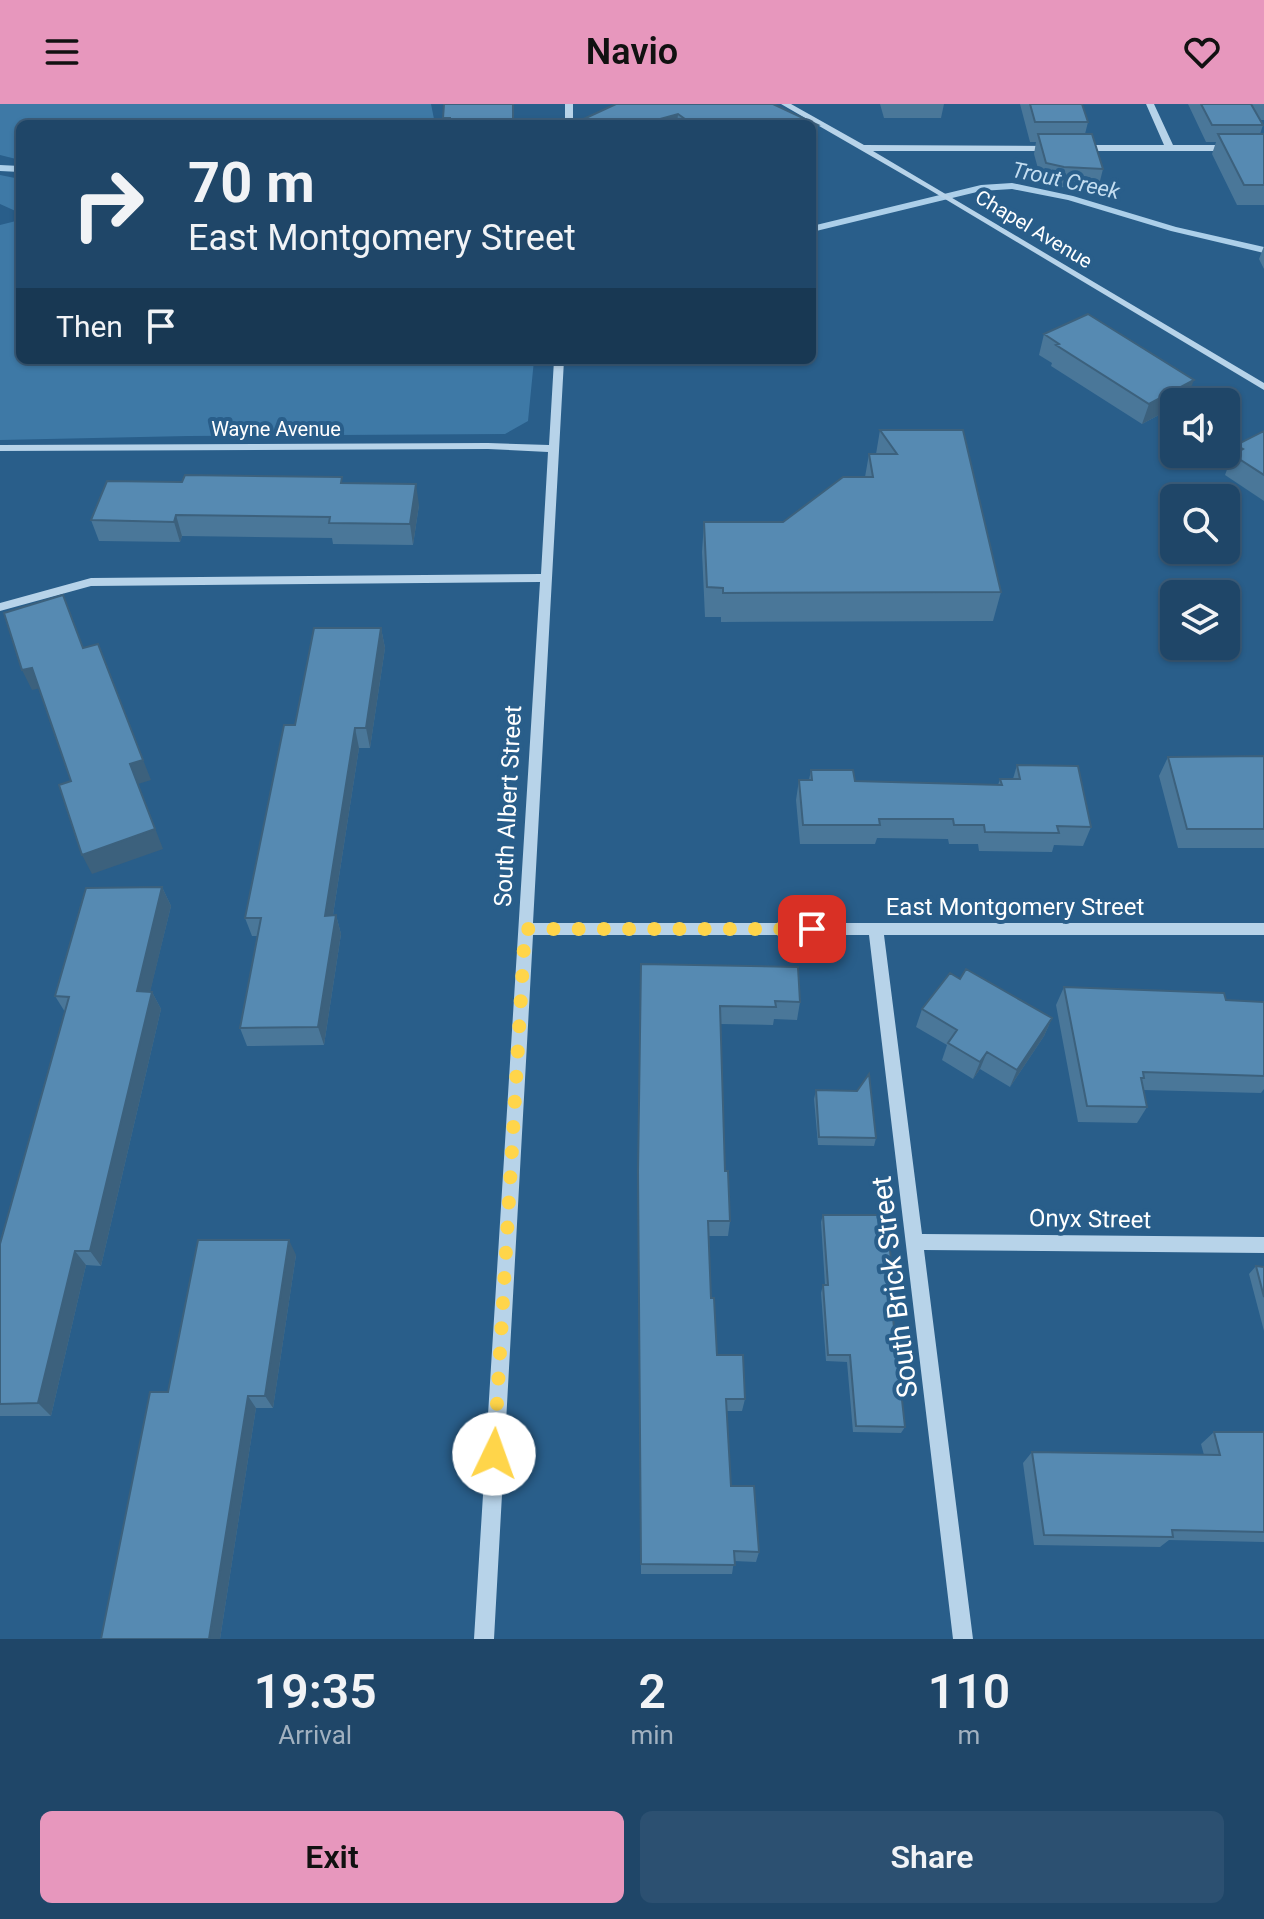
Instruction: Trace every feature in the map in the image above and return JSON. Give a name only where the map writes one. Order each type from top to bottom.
[{"type":"street","name":"Chapel Avenue","points":[[785,104],[813,120]]},
{"type":"street","points":[[1150,104],[1170,148]]},
{"type":"street","name":"Chapel Avenue","points":[[816,121],[933,188],[1264,387]]},
{"type":"street","points":[[863,148],[1264,148]]},
{"type":"street","name":"South Albert Street","points":[[484,1639],[559,364]]},
{"type":"street","name":"Wayne Avenue","points":[[0,448],[488,446],[553,449]]},
{"type":"street","points":[[0,607],[91,582],[546,578]]},
{"type":"street","name":"East Montgomery Street","points":[[525,929],[1264,929]]},
{"type":"street","name":"South Brick Street","points":[[876,929],[963,1639]]},
{"type":"street","name":"Onyx Street","points":[[915,1242],[1264,1245]]},
{"type":"shaded area","points":[[0,104],[431,104],[434,120],[16,120],[16,159],[0,155]]},
{"type":"shaded area","points":[[0,175],[16,178],[16,211],[0,204]]},
{"type":"shaded area","points":[[16,221],[16,364],[534,364],[528,421],[505,434],[0,440],[0,225]]},
{"type":"building","points":[[444,104],[513,104],[513,120],[443,118]]},
{"type":"building","points":[[616,104],[773,104],[807,120],[686,120],[678,114],[656,120],[581,120]]},
{"type":"building","points":[[1030,104],[1082,104],[1088,122],[1035,122]]},
{"type":"building","points":[[1201,104],[1251,104],[1263,125],[1212,125]]},
{"type":"building","points":[[1038,134],[1092,134],[1103,169],[1046,163]]},
{"type":"building","points":[[1218,134],[1264,134],[1264,185],[1244,185]]},
{"type":"building","points":[[1088,314],[1194,380],[1179,388],[1160,388],[1160,398],[1149,404],[1056,345],[1059,344],[1044,334]]},
{"type":"building","points":[[880,430],[963,430],[1001,592],[723,593],[723,588],[707,587],[704,522],[783,522],[843,477],[873,477],[869,454],[897,454]]},
{"type":"building","points":[[1264,431],[1264,475],[1240,460],[1243,449],[1240,443]]},
{"type":"building","points":[[185,475],[342,477],[341,483],[416,484],[410,524],[329,523],[330,517],[176,515],[174,522],[91,520],[107,481],[182,482]]},
{"type":"building","points":[[63,595],[83,648],[98,644],[143,760],[130,764],[155,829],[82,855],[59,785],[71,781],[32,668],[22,670],[4,613]]},
{"type":"building","points":[[314,628],[381,628],[366,728],[355,728],[325,916],[336,915],[318,1027],[240,1028],[261,918],[245,918],[284,725],[295,725]]},
{"type":"building","points":[[1264,756],[1264,829],[1187,829],[1168,757]]},
{"type":"building","points":[[1017,765],[1078,766],[1091,827],[1057,826],[1059,833],[985,832],[984,825],[954,825],[953,819],[879,819],[880,825],[803,825],[799,780],[812,780],[811,770],[853,770],[855,781],[1002,785],[1000,779],[1020,779]]},
{"type":"building","points":[[162,887],[137,991],[152,992],[90,1251],[75,1251],[38,1403],[0,1404],[0,1244],[69,997],[55,996],[86,888]]},
{"type":"building","points":[[641,964],[798,967],[800,1002],[775,1001],[776,1007],[720,1006],[725,1171],[728,1171],[730,1221],[708,1221],[711,1298],[714,1298],[717,1355],[743,1355],[745,1399],[726,1399],[731,1486],[754,1486],[759,1552],[734,1551],[735,1565],[641,1564],[638,1172]]},
{"type":"building","points":[[966,969],[1052,1018],[1017,1070],[987,1052],[980,1062],[948,1043],[957,1030],[922,1009],[950,973],[960,979]]},
{"type":"building","points":[[1064,987],[1224,993],[1226,1000],[1264,1002],[1264,1076],[1143,1072],[1144,1078],[1141,1078],[1147,1107],[1087,1106]]},
{"type":"building","points":[[869,1074],[876,1138],[819,1137],[816,1090],[857,1091]]},
{"type":"building","points":[[823,1215],[887,1215],[892,1273],[888,1273],[905,1427],[856,1426],[850,1355],[828,1355],[823,1285],[828,1285]]},
{"type":"building","points":[[198,1240],[289,1240],[265,1396],[248,1396],[209,1639],[101,1639],[150,1392],[168,1392]]},
{"type":"building","points":[[1256,1266],[1264,1267],[1264,1297]]},
{"type":"building","points":[[1214,1432],[1264,1432],[1264,1532],[1172,1530],[1173,1537],[1044,1535],[1032,1452],[1220,1455]]},
{"type":"waterway","name":"Trout Creek","points":[[0,168],[16,169]]},
{"type":"waterway","name":"Trout Creek","points":[[816,228],[981,188],[1012,186],[1070,198],[1174,229],[1264,250]]},
{"type":"route","points":[[494,1454],[525,929],[812,929]]}]
